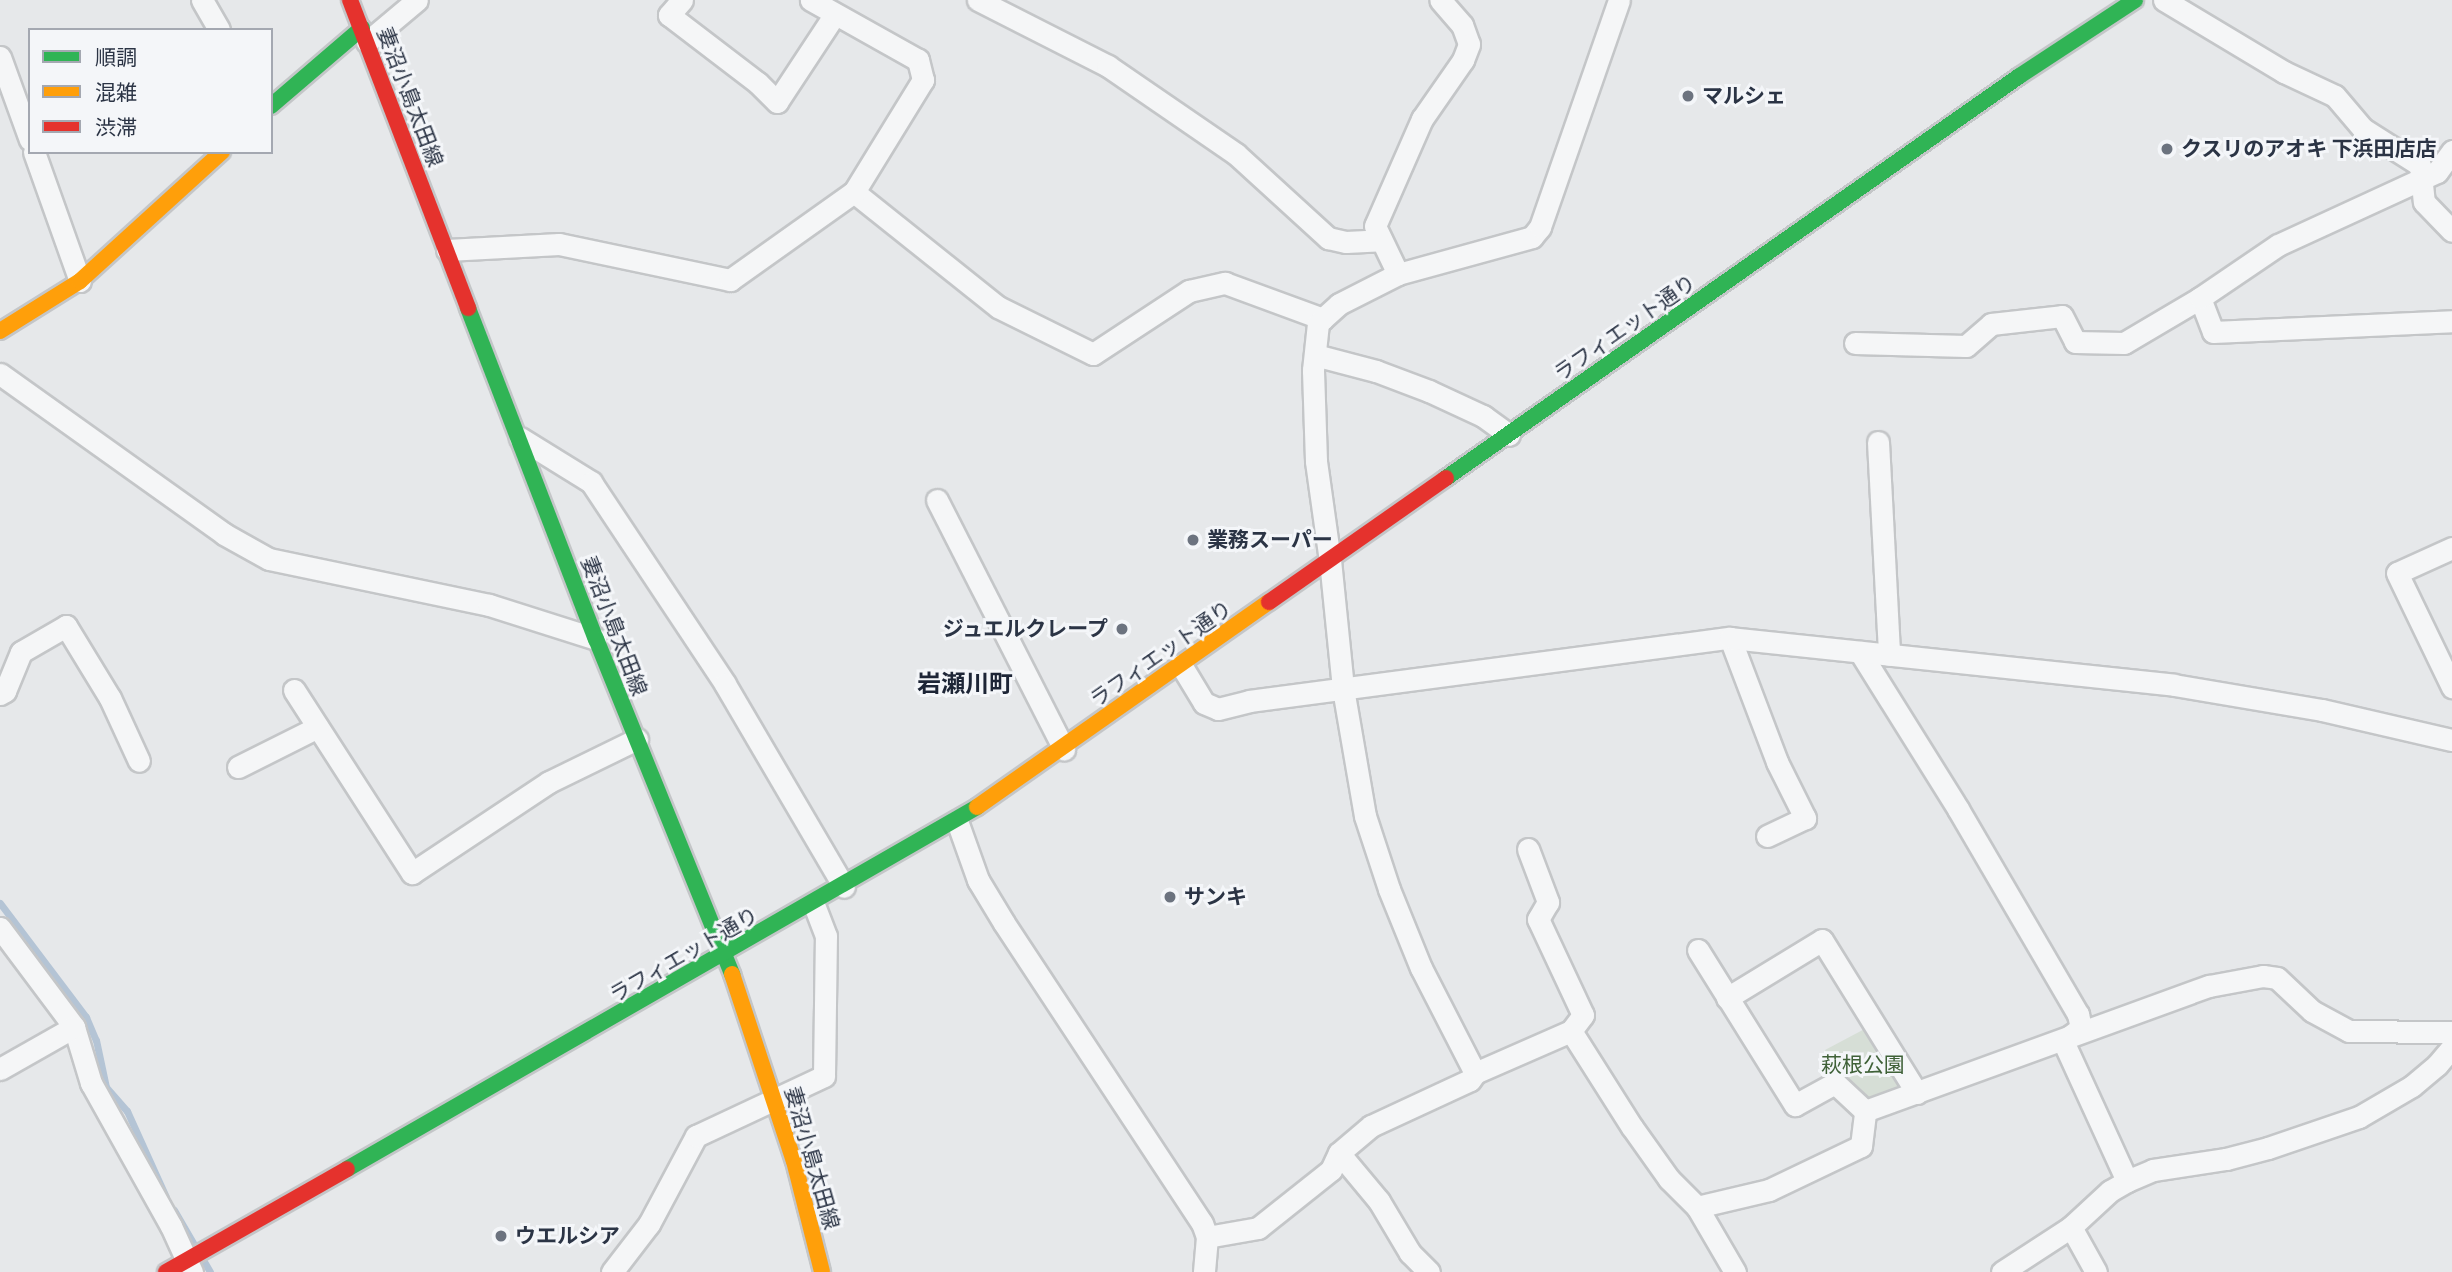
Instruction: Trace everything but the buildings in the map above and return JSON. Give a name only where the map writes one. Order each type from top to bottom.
[{"type":"street","points":[[202,0],[218,28]]},
{"type":"street","name":"妻沼小島太田線","points":[[350,0],[596,639],[726,956],[794,1160],[822,1272]]},
{"type":"street","points":[[275,96],[417,0]]},
{"type":"street","points":[[682,0],[668,15],[758,83],[777,102],[835,14]]},
{"type":"street","points":[[447,250],[559,244],[730,280],[853,192],[919,91],[923,71],[918,61],[811,0]]},
{"type":"street","points":[[978,0],[1108,66],[1236,154],[1328,238],[1346,242],[1381,240]]},
{"type":"street","points":[[1398,274],[1375,226],[1422,119],[1463,60],[1469,44],[1462,25],[1440,0]]},
{"type":"street","points":[[1475,1073],[1421,968],[1389,889],[1365,816],[1343,688],[1316,461],[1315,355],[1318,323],[1339,304],[1398,274],[1532,237],[1540,228],[1619,0]]},
{"type":"street","name":"ラフィエット通り","points":[[166,1272],[188,1266],[957,821],[1064,749],[2018,77],[2135,0]]},
{"type":"street","points":[[2164,0],[2284,72],[2334,96],[2363,129],[2420,165],[2424,202],[2452,231]]},
{"type":"street","points":[[0,57],[28,134]]},
{"type":"street","points":[[1855,343],[1966,346],[1991,324],[2062,316],[2075,342],[2124,343],[2200,298],[2277,245],[2437,172],[2452,151]]},
{"type":"street","points":[[35,154],[80,281]]},
{"type":"street","points":[[0,331],[80,281],[220,154]]},
{"type":"street","points":[[853,192],[998,307],[1093,354],[1189,291],[1225,283],[1323,319]]},
{"type":"street","points":[[2200,298],[2213,332],[2452,321]]},
{"type":"street","points":[[1315,355],[1376,371],[1429,391],[1483,416],[1509,435]]},
{"type":"street","points":[[0,374],[224,534],[269,559],[489,605],[596,639]]},
{"type":"street","points":[[520,438],[591,482],[725,684],[844,887]]},
{"type":"street","points":[[1878,442],[1889,654]]},
{"type":"street","points":[[937,500],[1064,749]]},
{"type":"street","points":[[2452,548],[2397,573],[2452,687]]},
{"type":"street","points":[[0,694],[5,691],[21,652],[66,626],[110,698],[139,761]]},
{"type":"street","points":[[1181,665],[1204,703],[1218,709],[1249,701],[1730,638],[2174,685],[2322,710],[2452,740]]},
{"type":"street","points":[[1730,638],[1777,762],[1805,818],[1767,836]]},
{"type":"street","points":[[1860,652],[1958,809],[2078,1014],[2081,1028],[2063,1041]]},
{"type":"street","points":[[294,690],[412,873],[549,782],[637,739]]},
{"type":"street","points":[[238,767],[318,727]]},
{"type":"street","points":[[957,821],[978,880],[1202,1223],[1207,1237],[1204,1272]]},
{"type":"street","points":[[1207,1237],[1258,1228],[1331,1170],[1339,1153],[1371,1126],[1470,1080],[1475,1073],[1571,1031],[1583,1015],[1538,919],[1548,902],[1528,849]]},
{"type":"street","points":[[612,1272],[649,1224],[696,1136],[824,1076],[826,936],[814,905]]},
{"type":"street","points":[[0,928],[74,1027],[91,1083],[171,1226],[188,1266]]},
{"type":"street","points":[[1727,998],[1822,940],[1917,1093]]},
{"type":"street","points":[[1698,950],[1795,1105],[1835,1083],[1866,1111]]},
{"type":"street","points":[[1866,1111],[2210,986],[2263,976],[2277,978],[2312,1011],[2349,1031],[2452,1032]]},
{"type":"street","points":[[0,1069],[74,1027]]},
{"type":"street","points":[[1571,1031],[1632,1127],[1669,1179],[1697,1207],[1735,1272]]},
{"type":"street","points":[[2063,1041],[2127,1181]]},
{"type":"street","points":[[2002,1272],[2071,1227],[2110,1191],[2127,1181],[2153,1170],[2226,1159],[2268,1148],[2359,1117],[2412,1086],[2437,1065],[2452,1047]]},
{"type":"street","points":[[1697,1207],[1769,1190],[1861,1146],[1866,1111]]},
{"type":"street","points":[[1339,1153],[1379,1201],[1410,1253],[1429,1272]]},
{"type":"street","points":[[2071,1227],[2096,1272]]},
{"type":"green space","name":"萩根公園","points":[[1874,1024],[1917,1093],[1865,1111],[1835,1083],[1825,1050]]},
{"type":"waterway","points":[[0,903],[86,1017],[96,1040],[106,1087],[127,1111],[166,1197]]},
{"type":"waterway","points":[[174,1210],[196,1248]]},
{"type":"waterway","points":[[202,1258],[210,1272]]},
{"type":"traffic: fast","points":[[1446,478],[2018,77],[2135,0]]},
{"type":"traffic: fast","points":[[273,104],[362,28]]},
{"type":"traffic: fast","points":[[468,308],[596,639],[732,974]]},
{"type":"traffic: fast","points":[[347,1169],[977,807]]},
{"type":"traffic: slow","points":[[0,331],[80,281],[220,154]]},
{"type":"traffic: slow","points":[[977,807],[1269,602]]},
{"type":"traffic: slow","points":[[732,974],[794,1161],[822,1272]]},
{"type":"traffic: jam","points":[[350,0],[468,308]]},
{"type":"traffic: jam","points":[[1269,602],[1446,478]]},
{"type":"traffic: jam","points":[[166,1272],[347,1169]]},
{"type":"place","name":"マルシェ","points":[[1688,96]]},
{"type":"place","name":"クスリのアオキ 下浜田店店","points":[[2167,149]]},
{"type":"place","name":"業務スーパー","points":[[1193,540]]},
{"type":"place","name":"ジュエルクレープ","points":[[1122,629]]},
{"type":"place","name":"サンキ","points":[[1170,897]]},
{"type":"place","name":"ウエルシア","points":[[501,1236]]},
{"type":"district","name":"岩瀬川町","points":[[965,685]]}]
